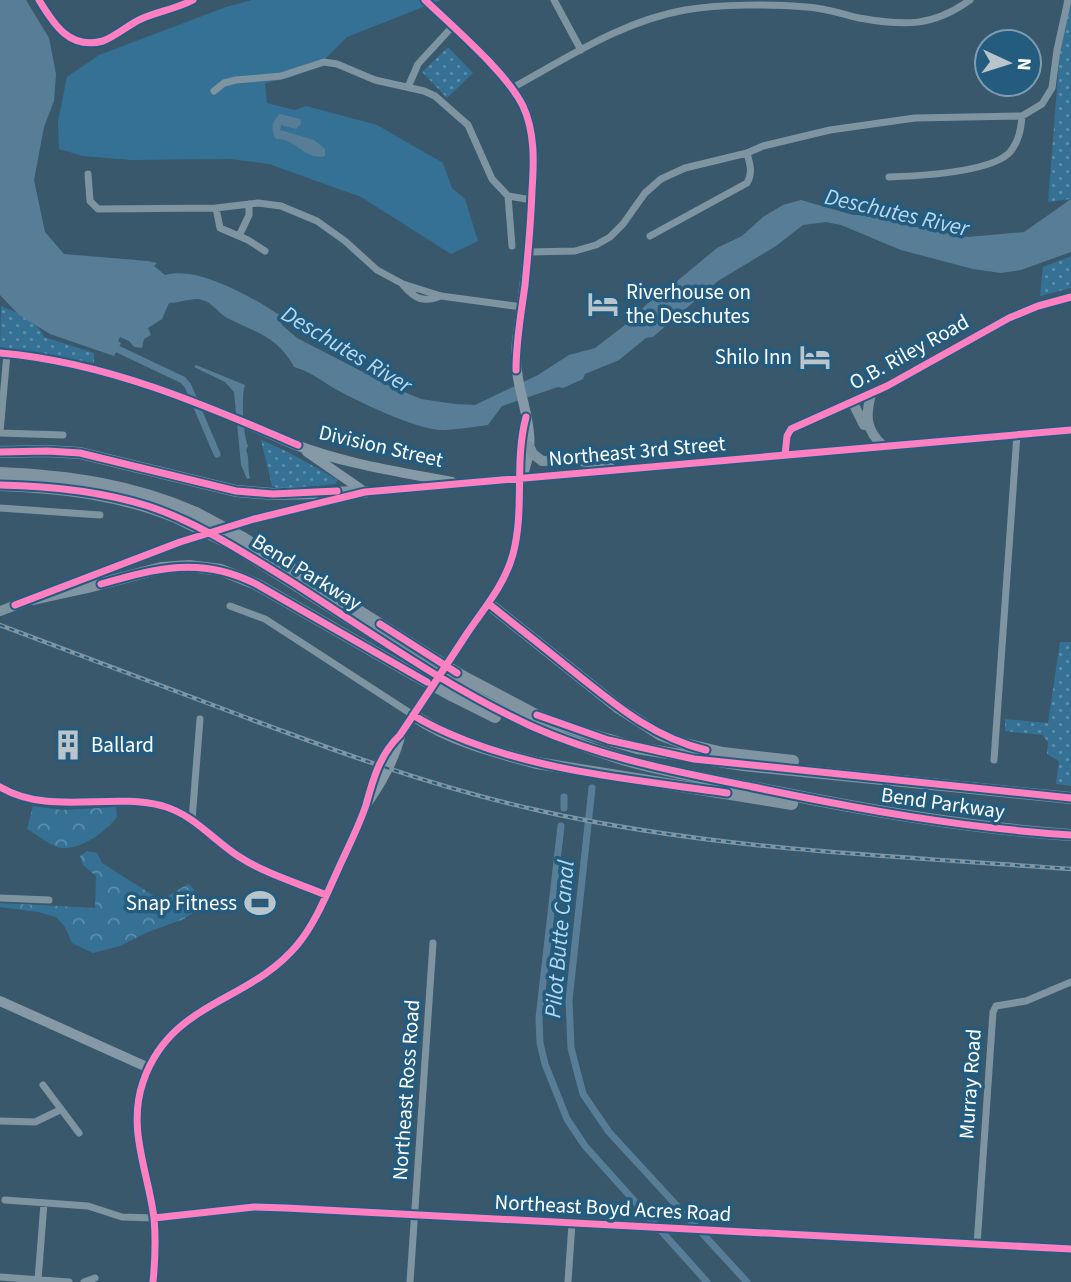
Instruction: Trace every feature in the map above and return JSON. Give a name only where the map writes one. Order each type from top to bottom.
[{"type":"highway","points":[[0,452],[80,453],[236,491],[273,494],[365,492]]},
{"type":"highway","name":"Bend Parkway","points":[[0,473],[55,476],[114,485],[152,495],[196,513],[456,686],[497,709],[578,744],[679,772],[910,817],[1071,835]]},
{"type":"highway","name":"Bend Parkway","points":[[0,485],[96,493],[147,506],[238,542]]},
{"type":"highway","points":[[33,599],[161,568],[190,566],[221,570],[256,584],[420,664],[456,686]]},
{"type":"highway","points":[[489,604],[619,708],[661,735],[723,753],[808,763],[886,779]]},
{"type":"highway","name":"Bend Parkway","points":[[456,686],[579,731],[637,748],[719,762],[1071,798]]},
{"type":"highway","points":[[413,715],[449,734],[496,752],[537,763],[841,811],[910,817]]},
{"type":"main road","points":[[425,0],[512,88],[523,106],[533,144],[529,252],[517,337],[516,370],[530,425],[528,463],[521,478]]},
{"type":"main road","name":"O.B. Riley Road","points":[[785,455],[785,444],[791,429],[853,403],[930,364],[1009,318],[1038,306],[1071,298]]},
{"type":"main road","name":"Division Street","points":[[4,353],[99,371],[203,405],[298,446],[376,467],[456,482]]},
{"type":"main road","points":[[871,394],[866,419],[872,436]]},
{"type":"main road","points":[[853,403],[872,436],[883,446]]},
{"type":"main road","points":[[153,1282],[153,1218],[136,1123],[137,1106],[149,1068],[160,1048],[186,1020],[256,982],[289,956],[314,919],[366,805],[397,749],[400,735],[489,604],[505,575],[513,555],[519,525],[519,462],[526,417]]},
{"type":"main road","name":"Northeast 3rd Street","points":[[0,611],[180,542],[254,519],[365,492],[1071,430]]},
{"type":"main road","name":"Division Street","points":[[298,446],[365,492]]},
{"type":"main road","points":[[529,446],[533,454],[545,462],[577,460],[620,469]]},
{"type":"main road","points":[[0,787],[17,795],[49,801],[142,802],[178,811],[237,855],[326,895]]},
{"type":"main road","points":[[0,1001],[149,1068]]},
{"type":"main road","name":"Northeast Boyd Acres Road","points":[[153,1218],[254,1207],[1071,1250]]},
{"type":"street","points":[[554,0],[580,50]]},
{"type":"street","points":[[512,88],[627,27],[663,15],[711,7],[774,3],[860,18],[908,23],[940,18],[970,0]]},
{"type":"street","points":[[529,252],[575,251],[596,245],[610,237],[623,224],[645,193],[661,179],[685,169],[747,153],[763,146],[830,130],[902,119],[957,115],[1022,116],[1042,104],[1052,88],[1068,0]]},
{"type":"street","points":[[408,87],[418,64],[452,27]]},
{"type":"street","points":[[214,90],[224,83],[281,76],[324,62],[337,64],[375,80],[435,96],[462,117],[473,134],[492,179],[508,196],[532,200]]},
{"type":"street","points":[[889,177],[924,176],[989,165],[1000,160],[1016,142],[1021,130],[1022,116]]},
{"type":"street","points":[[650,236],[747,183],[751,177],[747,153]]},
{"type":"street","points":[[88,174],[90,201],[98,209],[216,208],[249,204],[281,206],[306,215],[345,242],[383,275],[403,284],[441,296],[522,307]]},
{"type":"street","points":[[508,196],[512,246]]},
{"type":"street","points":[[239,236],[248,215],[249,204]]},
{"type":"street","points":[[216,208],[220,228],[265,251]]},
{"type":"street","points":[[4,353],[0,433],[63,435]]},
{"type":"street","points":[[994,760],[1017,434]]},
{"type":"street","points":[[0,508],[100,515]]},
{"type":"street","points":[[230,606],[265,619],[413,715]]},
{"type":"street","points":[[192,820],[200,719]]},
{"type":"street","points":[[0,898],[49,900]]},
{"type":"street","name":"Northeast Ross Road","points":[[410,1282],[433,943]]},
{"type":"street","name":"Murray Road","points":[[977,1245],[993,1012],[996,1006],[1026,1001],[1071,982]]},
{"type":"street","points":[[43,1085],[79,1133]]},
{"type":"street","points":[[0,1121],[35,1122],[60,1110]]},
{"type":"street","points":[[5,1200],[88,1206],[122,1217],[153,1218]]},
{"type":"street","points":[[38,1280],[44,1203]]},
{"type":"street","points":[[568,1282],[572,1223]]},
{"type":"street","points":[[0,1277],[69,1282]]},
{"type":"street","points":[[84,1282],[95,1278]]},
{"type":"green space","points":[[252,0],[441,0],[347,37],[317,67],[289,78],[265,83],[267,103],[295,110],[306,106],[377,125],[443,163],[452,188],[465,199],[478,241],[451,254],[361,197],[269,164],[230,159],[131,160],[83,156],[59,149],[58,121],[67,77],[99,55],[226,7]]},
{"type":"green space","points":[[1064,0],[1071,0],[1071,199],[1048,202]]},
{"type":"green space","points":[[448,47],[473,73],[447,98],[422,72]]},
{"type":"green space","points":[[1071,256],[1071,288],[1040,296],[1043,267]]},
{"type":"green space","points":[[1,306],[32,322],[44,337],[94,353],[94,363],[0,347]]},
{"type":"green space","points":[[261,440],[338,480],[335,484],[280,489],[272,486]]},
{"type":"green space","points":[[1060,642],[1071,642],[1071,786],[1056,784],[1059,761],[1047,754],[1048,742],[1042,735],[1005,731],[1005,719],[1048,723]]},
{"type":"green space","points":[[33,806],[62,810],[116,807],[117,817],[93,838],[78,846],[63,848],[49,843],[27,829]]},
{"type":"green space","points":[[87,851],[97,853],[102,863],[154,896],[166,897],[188,884],[195,892],[197,910],[184,919],[120,946],[93,953],[72,943],[65,927],[56,917],[0,907],[0,903],[95,908],[96,876],[83,865],[80,856]]},
{"type":"shaded area","points":[[0,0],[26,0],[49,38],[56,74],[54,101],[44,127],[34,180],[45,232],[64,254],[148,261],[157,263],[154,266],[165,275],[193,275],[225,285],[281,316],[282,325],[297,338],[421,399],[475,405],[538,375],[569,355],[595,348],[629,322],[656,295],[670,287],[717,248],[742,236],[763,217],[783,205],[801,200],[853,215],[886,215],[911,226],[968,237],[1024,232],[1071,199],[1071,252],[1021,270],[1001,273],[973,269],[901,250],[841,225],[826,222],[803,225],[776,246],[718,281],[653,337],[646,338],[619,360],[585,374],[583,379],[563,388],[558,387],[502,406],[488,425],[461,429],[445,430],[420,426],[356,399],[294,367],[274,342],[229,319],[202,300],[169,303],[162,319],[148,328],[151,335],[144,339],[142,348],[134,347],[120,337],[118,341],[121,343],[114,356],[50,334],[19,315],[0,295]]},
{"type":"shaded area","points":[[280,114],[300,119],[301,124],[296,129],[281,125],[280,130],[314,140],[325,149],[325,156],[312,155],[289,142],[276,139],[273,125]]},
{"type":"shaded area","points":[[196,365],[245,385],[243,416],[250,478],[247,479],[241,465],[234,392],[225,382],[194,367]]},
{"type":"waterway","points":[[109,345],[183,380],[217,454]]},
{"type":"waterway","name":"Pilot Butte Canal","points":[[592,788],[569,1000],[571,1048],[583,1094],[609,1132],[747,1282]]},
{"type":"waterway","points":[[564,797],[564,808]]},
{"type":"waterway","points":[[561,826],[539,1018],[540,1043],[545,1064],[567,1119],[585,1146],[707,1282]]},
{"type":"railway","points":[[0,625],[348,755],[424,780],[541,811],[672,835],[738,843],[1071,869]]},
{"type":"cycle path","points":[[39,0],[64,33],[72,39],[91,43],[103,41],[141,19],[193,0]]},
{"type":"cycle path","points":[[425,0],[505,79],[523,106],[530,126],[533,158],[531,214],[516,370]]},
{"type":"cycle path","points":[[785,455],[787,436],[791,429],[887,386],[1009,318],[1071,297]]},
{"type":"cycle path","points":[[0,353],[78,365],[115,375],[190,400],[298,445]]},
{"type":"cycle path","points":[[153,1282],[154,1218],[140,1150],[137,1116],[143,1082],[156,1055],[172,1034],[213,1004],[279,964],[298,944],[315,919],[359,823],[382,759],[505,575],[517,537],[522,434],[526,417]]},
{"type":"cycle path","points":[[15,605],[180,542],[254,519],[365,492],[1071,430]]},
{"type":"cycle path","points":[[0,452],[80,453],[236,491],[273,494],[337,491]]},
{"type":"cycle path","points":[[0,485],[93,493],[148,506],[185,521],[256,560],[408,658],[499,711],[585,747],[668,770],[871,810],[951,823],[1071,835]]},
{"type":"cycle path","points":[[101,584],[141,573],[179,568],[198,567],[236,575],[427,682]]},
{"type":"cycle path","points":[[489,604],[633,717],[667,736],[706,750]]},
{"type":"cycle path","points":[[380,624],[457,673]]},
{"type":"cycle path","points":[[413,715],[467,741],[530,761],[596,774],[727,793]]},
{"type":"cycle path","points":[[537,715],[608,740],[694,759],[1071,798]]},
{"type":"cycle path","points":[[0,787],[19,796],[39,800],[143,802],[163,806],[184,815],[248,862],[326,895]]},
{"type":"cycle path","points":[[154,1218],[254,1207],[286,1208],[1071,1249]]},
{"type":"place","name":"Riverhouse on the Deschutes","points":[[603,304]]},
{"type":"place","name":"Shilo Inn","points":[[815,357]]},
{"type":"place","name":"Ballard","points":[[68,745]]},
{"type":"place","name":"Snap Fitness","points":[[260,903]]},
{"type":"water label","name":"Deschutes River","points":[[897,212]]},
{"type":"water label","name":"Deschutes River","points":[[347,349]]}]
